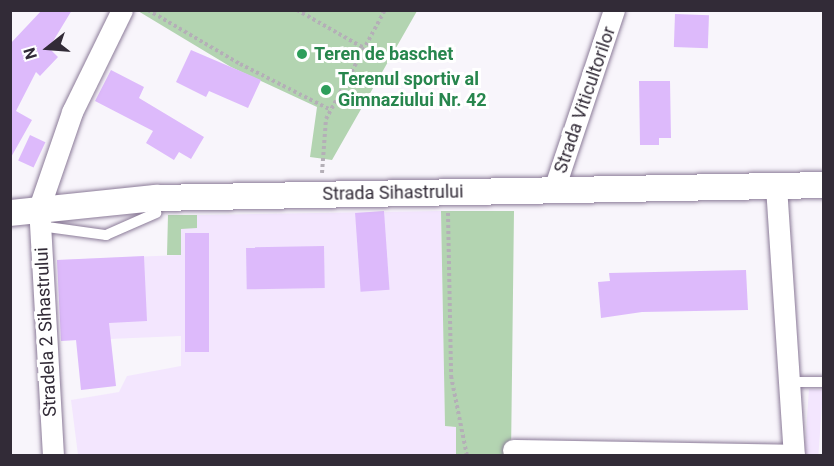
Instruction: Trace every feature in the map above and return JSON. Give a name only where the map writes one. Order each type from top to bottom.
[{"type":"street","points":[[40,217],[72,112],[122,10]]},
{"type":"street","name":"Strada Viticultorilor","points":[[554,189],[614,10]]},
{"type":"street","name":"Strada Sihastrului","points":[[10,213],[40,217],[156,198],[824,185]]},
{"type":"street","points":[[513,450],[794,455],[776,186]]},
{"type":"street","name":"Stradela 2 Sihastrului","points":[[40,217],[53,456]]},
{"type":"lane","points":[[40,217],[106,235],[156,213]]},
{"type":"lane","points":[[790,382],[824,382]]},
{"type":"path","points":[[148,10],[240,64],[331,110]]},
{"type":"path","points":[[297,10],[364,48]]},
{"type":"path","points":[[319,194],[326,119],[385,10]]},
{"type":"path","points":[[447,191],[451,376],[467,456]]},
{"type":"shaded area","points":[[441,211],[445,426],[456,427],[456,455],[78,455],[71,400],[119,392],[127,376],[181,366],[181,336],[61,341],[57,260],[181,255],[181,228],[197,228],[197,215]]},
{"type":"shaded area","points":[[809,389],[823,390],[818,456],[804,455]]},
{"type":"green space","name":"Terenul sportiv al Gimnaziului Nr. 42","points":[[138,11],[417,11],[332,160],[310,157],[317,107],[231,67]]},
{"type":"green space","points":[[441,211],[514,211],[511,455],[456,455],[456,427],[445,426]]},
{"type":"green space","points":[[168,215],[197,215],[197,228],[181,229],[181,255],[167,255]]},
{"type":"building","points":[[42,10],[72,10],[49,48],[58,57],[40,76],[36,72],[16,111],[32,120],[10,159],[10,44]]},
{"type":"building","points":[[675,14],[709,15],[708,48],[674,47]]},
{"type":"building","points":[[191,50],[261,80],[248,108],[209,91],[206,97],[176,82]]},
{"type":"building","points":[[111,70],[144,87],[139,98],[204,137],[191,159],[179,152],[174,160],[146,143],[153,131],[95,101]]},
{"type":"building","points":[[639,81],[670,81],[671,138],[659,138],[659,145],[640,145]]},
{"type":"building","points":[[30,135],[45,142],[34,168],[18,160]]},
{"type":"building","points":[[384,211],[390,290],[361,292],[355,213]]},
{"type":"building","points":[[185,233],[209,233],[209,352],[185,352]]},
{"type":"building","points":[[324,246],[325,288],[247,289],[246,247]]},
{"type":"building","points":[[144,256],[147,321],[109,323],[116,386],[81,390],[76,340],[61,341],[57,260]]},
{"type":"building","points":[[746,270],[748,310],[642,312],[601,318],[598,282],[610,281],[609,273]]},
{"type":"place","name":"Teren de baschet","points":[[302,54]]},
{"type":"place","name":"Terenul sportiv al Gimnaziului Nr. 42","points":[[326,90]]}]
